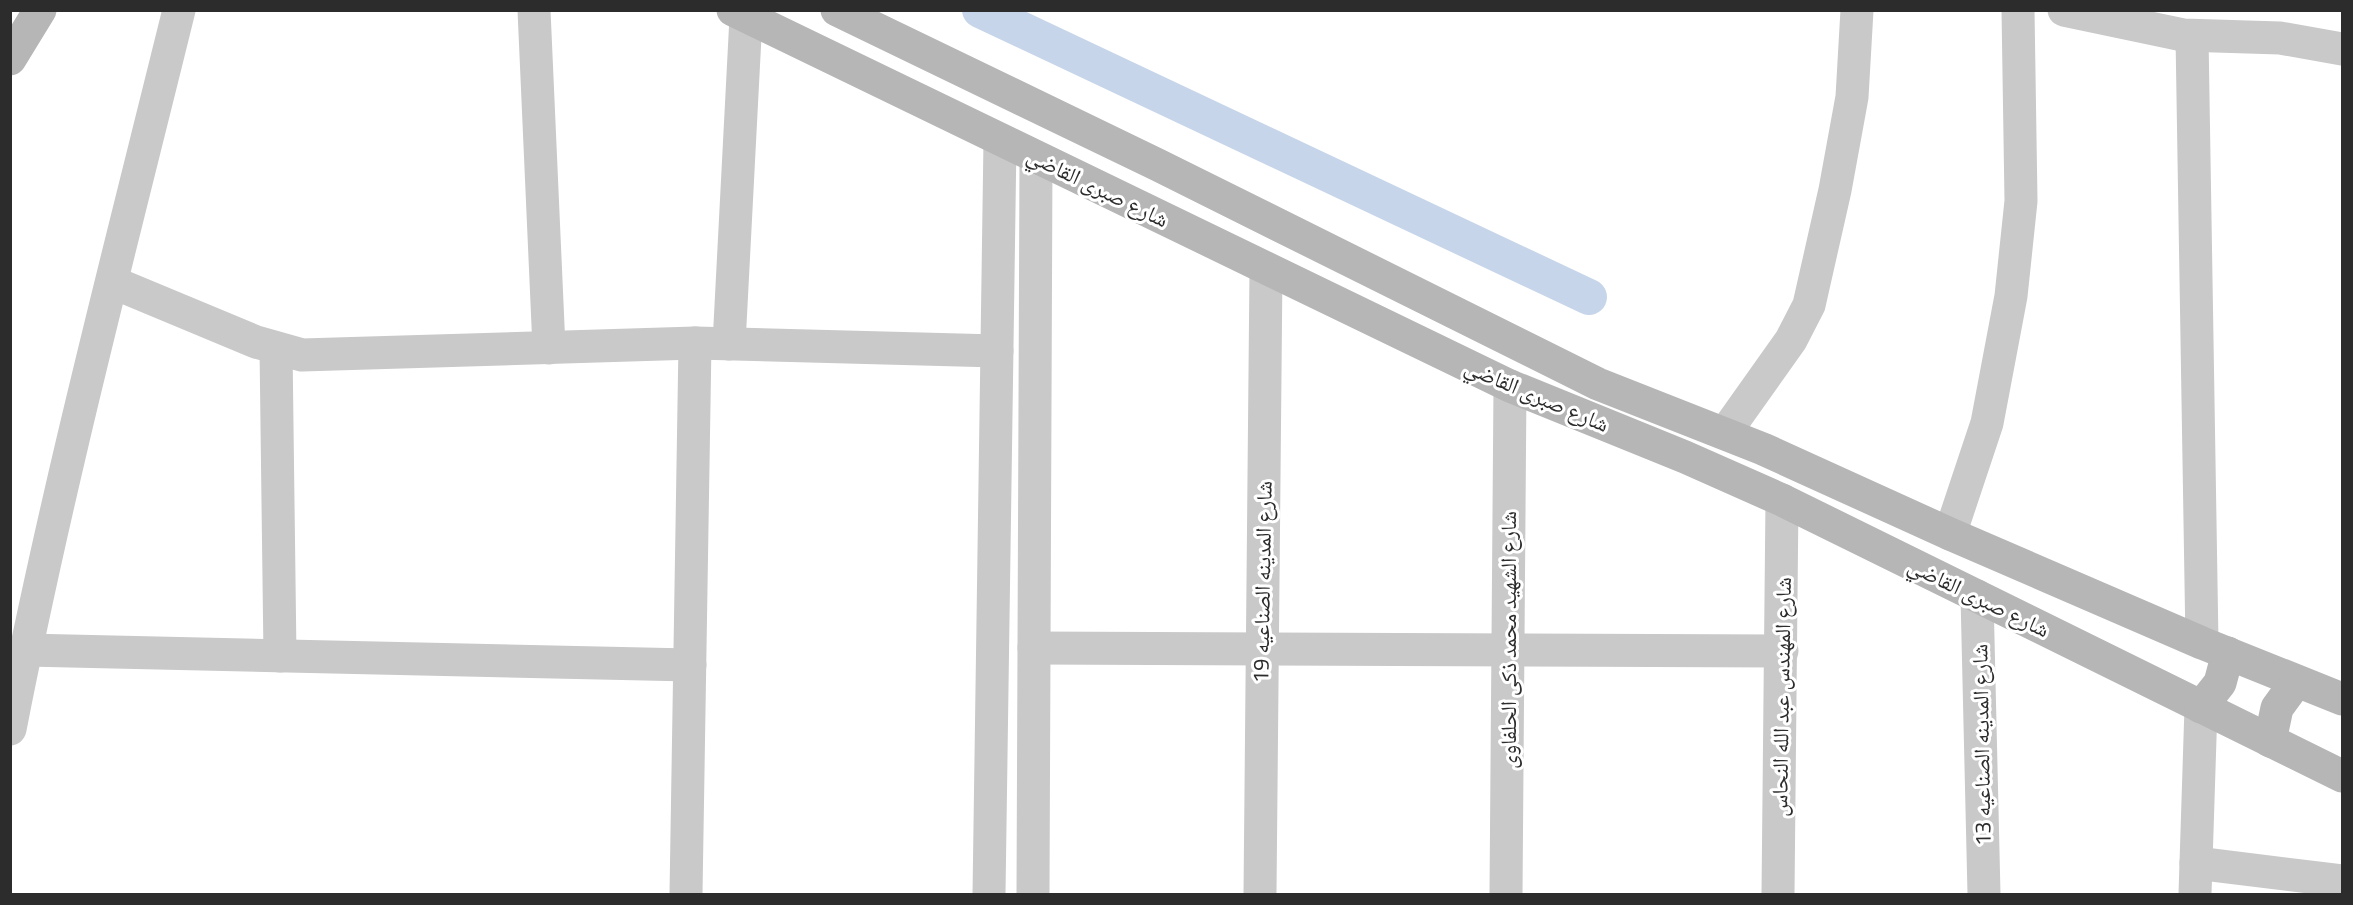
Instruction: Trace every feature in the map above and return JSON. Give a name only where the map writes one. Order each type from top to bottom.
[{"type":"street","points":[[10,60],[40,10]]},
{"type":"street","points":[[10,729],[26,650],[112,282],[179,10]]},
{"type":"street","points":[[534,10],[549,348]]},
{"type":"street","name":"شارع صبرى القاضي","points":[[837,10],[1158,165],[1578,374],[1648,405],[1725,433],[1950,534],[2215,648],[2343,699]]},
{"type":"street","points":[[1725,433],[1791,340],[1809,305],[1835,190],[1852,97],[1857,10]]},
{"type":"street","points":[[1950,534],[1987,423],[2011,296],[2021,201],[2018,10]]},
{"type":"street","points":[[2064,10],[2192,36],[2280,38],[2343,49]]},
{"type":"street","points":[[729,344],[740,14]]},
{"type":"street","name":"شارع صبرى القاضي","points":[[740,14],[1510,386],[1685,457],[1782,500],[2343,776]]},
{"type":"street","points":[[2192,36],[2215,648],[2220,683],[2201,707],[2196,879],[2343,880]]},
{"type":"street","points":[[989,894],[1000,140]]},
{"type":"street","points":[[1033,894],[1036,158]]},
{"type":"street","name":"شارع المدينه الصناعيه 19","points":[[1260,894],[1266,269]]},
{"type":"street","points":[[112,282],[276,348],[302,355],[694,343],[997,351]]},
{"type":"street","points":[[686,894],[694,343]]},
{"type":"street","points":[[276,348],[280,656]]},
{"type":"street","name":"شارع الشهيد محمد ذكى الحلفاوى","points":[[1506,894],[1510,386]]},
{"type":"street","name":"شارع المهندس عبد الله النحاس","points":[[1778,894],[1782,500]]},
{"type":"street","name":"شارع المدينه الصناعيه 13","points":[[1977,596],[1984,894]]},
{"type":"street","points":[[1034,648],[1782,651]]},
{"type":"street","points":[[26,650],[690,665]]},
{"type":"street","points":[[2270,741],[2277,708],[2296,682]]},
{"type":"waterway","points":[[980,10],[1589,297]]}]
